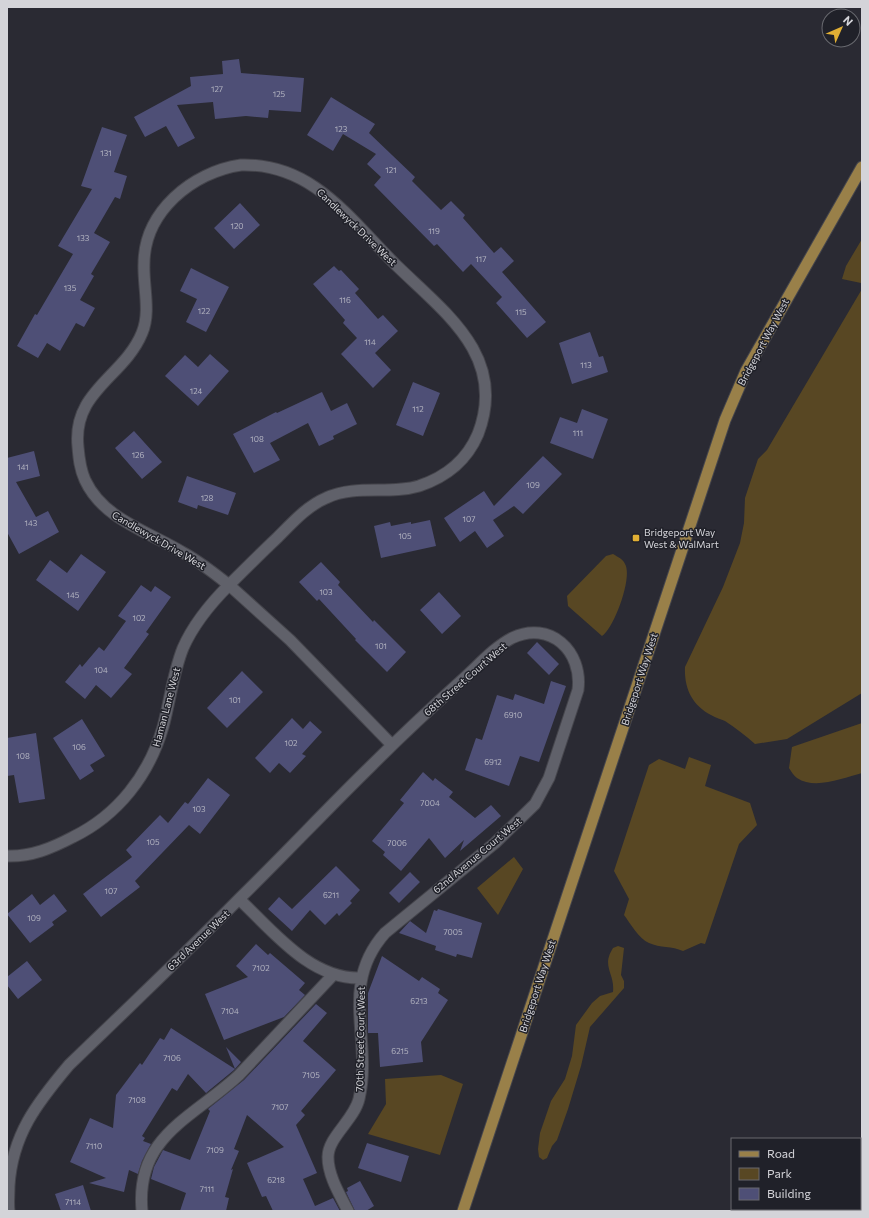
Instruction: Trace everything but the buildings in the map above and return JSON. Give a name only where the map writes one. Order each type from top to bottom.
[{"type":"main road","name":"Bridgeport Way West","points":[[463,1211],[725,420],[746,371],[862,167]]},
{"type":"street","name":"Candlewyck Drive West","points":[[229,584],[296,519],[322,500],[350,491],[410,488],[446,474],[460,461],[475,440],[482,420],[485,399],[485,378],[479,358],[467,338],[447,315],[326,196],[297,176],[278,168],[262,165],[231,166],[207,174],[176,196],[163,210],[154,225],[144,253],[146,314],[142,332],[128,354],[88,400],[80,417],[77,431],[79,456],[84,478],[96,498],[106,508],[128,523],[198,561],[229,584],[290,640],[392,745]]},
{"type":"street","name":"Haman Lane West","points":[[7,856],[34,854],[69,840],[90,828],[128,794],[142,774],[157,743],[177,665],[188,638],[206,610],[229,584]]},
{"type":"street","name":"68th Street Court West","points":[[392,745],[484,660],[508,641],[520,635],[538,632],[550,636],[566,648]]},
{"type":"street","name":"62nd Avenue Court West","points":[[360,978],[369,954],[385,933],[494,843],[527,813],[540,796],[549,778],[578,690],[577,667],[566,648]]},
{"type":"street","name":"63rd Avenue West","points":[[9,1211],[10,1176],[16,1145],[27,1120],[45,1094],[69,1065],[239,899],[392,745]]},
{"type":"street","name":"70th Street Court West","points":[[239,899],[299,954],[333,975],[360,978],[359,1002],[361,1073],[359,1095],[351,1116],[331,1144],[328,1159],[334,1183],[348,1211]]},
{"type":"street","points":[[142,1211],[141,1188],[145,1169],[152,1155],[172,1129],[234,1080],[333,975]]},
{"type":"green space","points":[[862,239],[862,282],[842,279],[846,266]]},
{"type":"green space","points":[[862,289],[862,693],[787,739],[755,744],[725,721],[704,711],[694,701],[690,695],[686,682],[685,667],[723,587],[740,543],[744,523],[745,498],[758,459],[767,450]]},
{"type":"green space","points":[[613,554],[620,558],[625,564],[627,570],[626,580],[617,613],[607,631],[602,636],[568,606],[567,596],[606,556]]},
{"type":"green space","points":[[862,723],[862,773],[829,782],[812,783],[797,778],[789,768],[792,747]]},
{"type":"green space","points":[[689,757],[711,765],[705,786],[750,803],[757,825],[739,844],[705,944],[701,943],[683,951],[675,948],[653,945],[645,941],[638,934],[624,915],[629,899],[614,871],[649,765],[659,759],[685,769]]},
{"type":"green space","points":[[514,857],[523,869],[498,915],[477,888]]},
{"type":"green space","points":[[618,946],[624,948],[621,975],[624,981],[624,988],[590,1027],[581,1066],[568,1109],[557,1140],[552,1146],[547,1158],[543,1160],[539,1157],[538,1149],[540,1133],[551,1101],[565,1079],[572,1056],[576,1025],[592,1003],[600,996],[613,992],[608,960],[613,948]]},
{"type":"green space","points":[[441,1075],[463,1084],[440,1155],[368,1134],[386,1104],[385,1079]]},
{"type":"place","name":"Bridgeport Way West & WalMart","points":[[636,538]]}]
